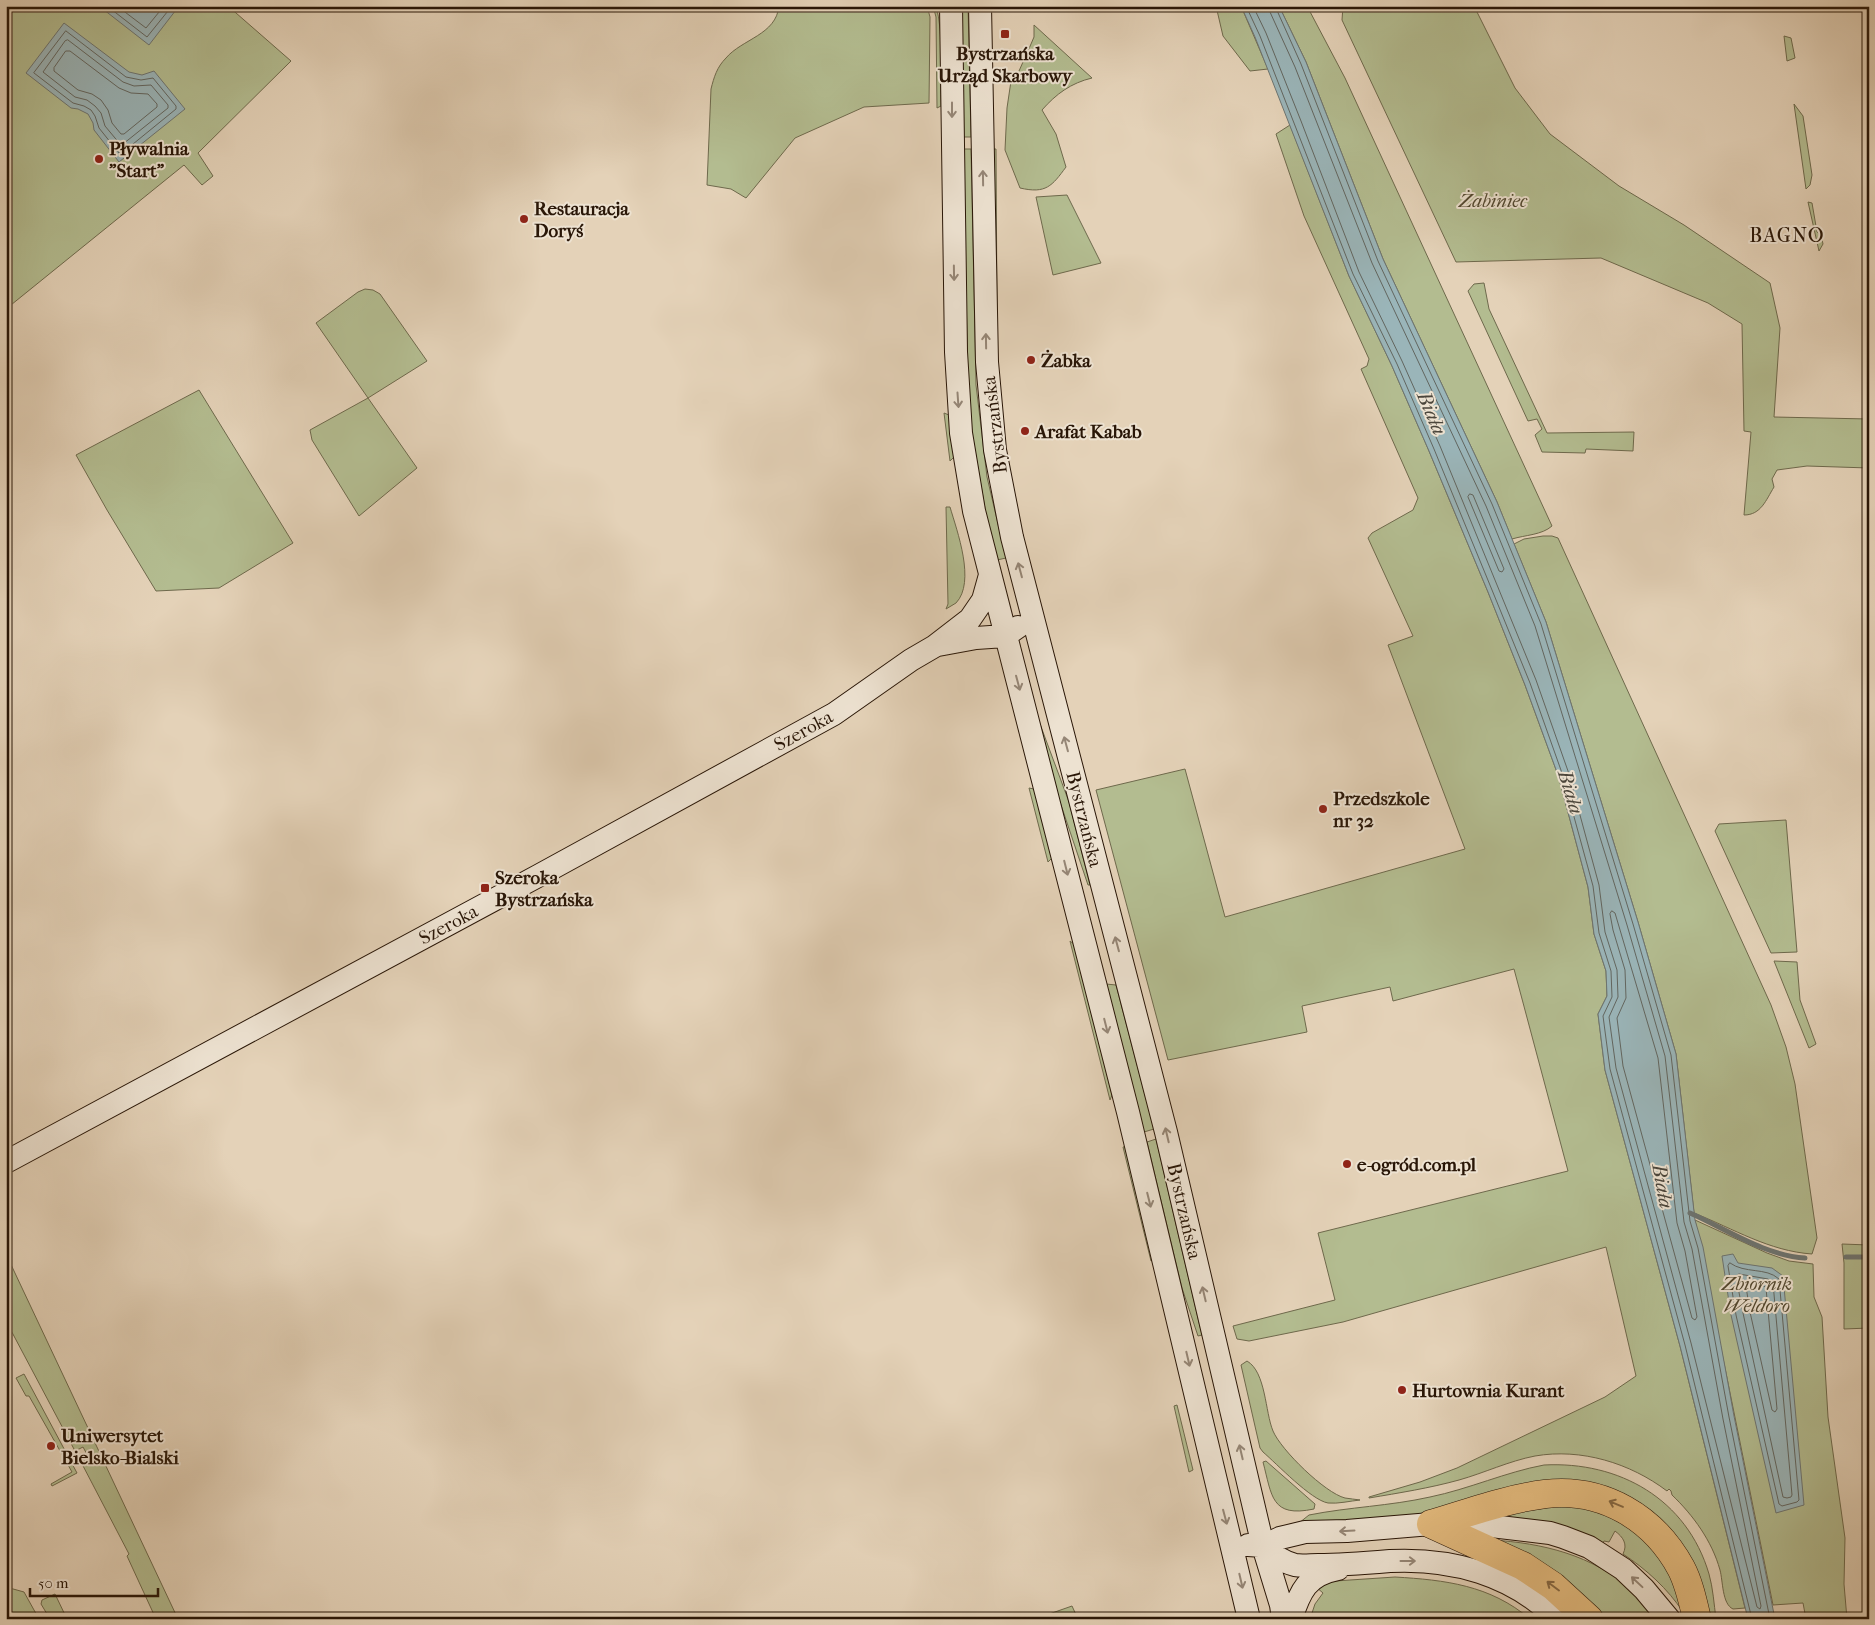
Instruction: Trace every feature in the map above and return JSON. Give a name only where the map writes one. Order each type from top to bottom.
[{"type":"highway","points":[[1431,1524],[1518,1499],[1547,1494],[1574,1493],[1600,1498],[1622,1507],[1640,1518],[1668,1547],[1682,1569],[1697,1619]]},
{"type":"highway","points":[[1431,1524],[1523,1566],[1553,1586],[1589,1619]]},
{"type":"main road","name":"Bystrzańska","points":[[951,6],[958,400],[961,433],[971,494],[1005,636],[1094,978],[1168,1275],[1249,1619]]},
{"type":"main road","name":"Bystrzańska","points":[[980,6],[987,362],[995,450],[1005,505],[1166,1132],[1263,1546],[1285,1614]]},
{"type":"main road","name":"Szeroka","points":[[6,1162],[834,714],[911,660],[935,646],[970,619],[983,600],[990,574]]},
{"type":"main road","name":"Szeroka","points":[[970,619],[1000,612],[1033,617]]},
{"type":"main road","points":[[1005,636],[1033,617]]},
{"type":"main road","name":"Szeroka","points":[[935,646],[976,638],[1005,636]]},
{"type":"main road","points":[[1094,978],[1126,976]]},
{"type":"main road","points":[[1232,1543],[1263,1546],[1280,1538],[1305,1532],[1347,1531],[1431,1524],[1466,1523],[1550,1533],[1576,1541],[1600,1553],[1623,1569],[1644,1589],[1669,1619]]},
{"type":"main road","points":[[1263,1546],[1275,1556],[1296,1565],[1422,1561],[1446,1563],[1469,1568],[1494,1576],[1518,1588],[1546,1608],[1557,1619]]},
{"type":"main road","points":[[1285,1614],[1303,1588],[1314,1578],[1324,1572],[1360,1564]]},
{"type":"green space","name":"Pływalnia \"Start\"","points":[[6,6],[228,6],[291,61],[198,153],[213,176],[202,185],[184,165],[6,309]]},
{"type":"green space","points":[[779,6],[927,6],[930,17],[929,103],[864,107],[795,138],[746,198],[731,189],[707,185],[711,89],[716,72],[723,61],[733,51],[772,24],[777,16]]},
{"type":"green space","points":[[933,6],[936,6],[941,42],[941,106],[937,108],[936,17]]},
{"type":"green space","points":[[960,6],[968,6],[971,137],[962,137]]},
{"type":"green space","points":[[1216,6],[1241,6],[1268,69],[1250,71],[1223,36]]},
{"type":"green space","points":[[1279,6],[1307,6],[1345,78],[1552,526],[1548,529],[1512,539],[1497,502],[1383,259],[1306,62]]},
{"type":"green space","name":"Żabiniec","points":[[1343,6],[1474,6],[1515,88],[1550,134],[1619,186],[1684,225],[1770,283],[1780,328],[1774,417],[1869,419],[1869,468],[1807,466],[1777,470],[1772,479],[1774,487],[1765,502],[1759,510],[1744,515],[1751,432],[1744,431],[1742,324],[1708,303],[1601,258],[1456,262],[1342,20]]},
{"type":"green space","points":[[1034,25],[1092,78],[1064,90],[1042,110],[1056,134],[1066,167],[1048,187],[1029,190],[1020,188],[1005,150],[1007,108],[1011,81],[1019,71],[1034,37]]},
{"type":"green space","points":[[1784,36],[1791,38],[1795,58],[1787,61]]},
{"type":"green space","points":[[1794,104],[1803,116],[1812,175],[1810,185],[1806,189]]},
{"type":"green space","points":[[1290,125],[1349,276],[1392,366],[1488,592],[1558,775],[1588,887],[1594,934],[1606,971],[1607,996],[1598,1014],[1605,1070],[1680,1346],[1745,1608],[1733,1609],[1729,1606],[1717,1559],[1707,1539],[1687,1511],[1672,1495],[1671,1491],[1669,1489],[1667,1491],[1637,1473],[1604,1460],[1570,1454],[1535,1456],[1448,1483],[1369,1498],[1457,1468],[1605,1397],[1636,1376],[1606,1247],[1343,1322],[1249,1341],[1237,1339],[1233,1326],[1335,1300],[1318,1233],[1568,1171],[1514,969],[1393,1001],[1390,987],[1302,1006],[1307,1032],[1168,1060],[1096,790],[1185,769],[1225,917],[1465,849],[1388,645],[1413,636],[1368,538],[1372,533],[1413,510],[1418,498],[1361,369],[1367,366],[1369,359],[1304,216],[1276,134]]},
{"type":"green space","points":[[963,149],[971,149],[976,385],[987,477],[1006,558],[997,560],[986,514],[971,428],[968,387]]},
{"type":"green space","points":[[991,149],[996,149],[997,310],[995,304]]},
{"type":"green space","points":[[1067,195],[1101,263],[1053,275],[1036,197]]},
{"type":"green space","points":[[1808,202],[1812,203],[1817,232],[1821,235],[1823,244],[1819,251]]},
{"type":"green space","points":[[1484,283],[1489,309],[1547,433],[1634,432],[1633,451],[1586,449],[1585,453],[1542,452],[1535,435],[1542,429],[1537,419],[1528,421],[1468,291],[1474,284]]},
{"type":"green space","points":[[365,289],[373,290],[380,294],[427,361],[368,398],[316,323],[358,292]]},
{"type":"green space","points":[[199,390],[293,543],[219,588],[156,591],[76,455]]},
{"type":"green space","points":[[368,398],[417,468],[359,516],[312,440],[310,430]]},
{"type":"green space","points":[[944,413],[949,415],[954,457],[950,461]]},
{"type":"green space","points":[[946,507],[950,507],[957,529],[965,570],[962,594],[956,603],[946,609],[948,604]]},
{"type":"green space","points":[[1543,536],[1558,538],[1771,1005],[1786,1047],[1795,1084],[1817,1238],[1812,1254],[1781,1249],[1766,1244],[1694,1213],[1676,1054],[1638,922],[1546,622],[1514,544],[1524,539]]},
{"type":"green space","points":[[1040,724],[1069,802],[1090,885],[1088,885],[1059,799]]},
{"type":"green space","points":[[1029,788],[1034,789],[1052,858],[1048,862]]},
{"type":"green space","points":[[1786,820],[1797,952],[1771,953],[1715,831],[1719,824]]},
{"type":"green space","points":[[1070,941],[1075,945],[1112,1095],[1110,1100]]},
{"type":"green space","points":[[1774,961],[1797,962],[1800,1000],[1816,1044],[1809,1048]]},
{"type":"green space","points":[[1106,984],[1116,985],[1154,1129],[1144,1132]]},
{"type":"green space","points":[[1156,1139],[1202,1335],[1198,1336],[1182,1288],[1147,1142]]},
{"type":"green space","points":[[1127,1146],[1153,1260],[1151,1261],[1123,1147]]},
{"type":"green space","points":[[1695,1220],[1767,1253],[1789,1261],[1813,1264],[1814,1297],[1822,1317],[1828,1417],[1845,1538],[1844,1584],[1847,1619],[1806,1619],[1803,1603],[1773,1605]]},
{"type":"green space","points":[[1842,1244],[1869,1245],[1869,1328],[1844,1329],[1844,1263]]},
{"type":"green space","points":[[6,1254],[178,1619],[156,1619],[127,1556],[129,1554],[81,1462],[89,1458],[83,1447],[75,1451],[6,1321]]},
{"type":"green space","points":[[1247,1361],[1258,1374],[1270,1423],[1285,1449],[1304,1470],[1326,1488],[1345,1498],[1360,1500],[1328,1503],[1321,1500],[1294,1481],[1263,1452],[1260,1448],[1241,1365]]},
{"type":"green space","points":[[24,1374],[77,1473],[52,1486],[51,1484],[72,1472],[29,1396],[26,1396],[16,1378]]},
{"type":"green space","points":[[1177,1405],[1193,1470],[1189,1472],[1174,1406]]},
{"type":"green space","points":[[1266,1461],[1315,1504],[1314,1509],[1289,1510],[1281,1507],[1276,1502],[1263,1462]]},
{"type":"green space","points":[[1544,1465],[1572,1465],[1598,1470],[1623,1478],[1646,1490],[1667,1505],[1684,1525],[1699,1548],[1709,1574],[1716,1619],[1706,1619],[1623,1499],[1453,1508],[1407,1516],[1299,1523],[1309,1515],[1430,1497]]},
{"type":"green space","points":[[1558,1506],[1588,1508],[1629,1524],[1665,1559],[1683,1612],[1671,1595],[1656,1580],[1623,1554],[1624,1541],[1615,1531],[1609,1542],[1604,1541],[1601,1545],[1488,1517]]},
{"type":"green space","points":[[1492,1540],[1548,1548],[1584,1560],[1616,1578],[1631,1590],[1658,1619],[1602,1619],[1587,1602]]},
{"type":"green space","points":[[1395,1577],[1432,1580],[1466,1586],[1499,1599],[1530,1619],[1310,1619],[1315,1604],[1323,1593],[1316,1587],[1327,1579],[1335,1581]]},
{"type":"green space","points":[[6,1587],[24,1592],[39,1619],[6,1619]]},
{"type":"green space","points":[[55,1594],[67,1619],[50,1619],[41,1604],[42,1600]]},
{"type":"green space","points":[[1072,1606],[1078,1619],[1035,1619]]},
{"type":"water","points":[[99,6],[179,6],[149,45]]},
{"type":"water","name":"Biała","points":[[1241,6],[1279,6],[1306,62],[1383,259],[1497,502],[1546,622],[1638,922],[1676,1054],[1695,1220],[1703,1247],[1734,1416],[1775,1619],[1748,1619],[1680,1346],[1605,1070],[1598,1014],[1607,996],[1606,971],[1594,934],[1588,887],[1558,775],[1488,592],[1392,366],[1349,276]]},
{"type":"water","points":[[64,23],[129,72],[142,75],[154,71],[185,109],[119,162],[94,130],[93,123],[88,114],[71,108],[26,73]]},
{"type":"water","name":"Zbiornik Weldoro","points":[[1733,1254],[1738,1263],[1772,1268],[1783,1276],[1804,1505],[1776,1513],[1731,1315],[1722,1256]]},
{"type":"waterway","points":[[1690,1213],[1761,1247],[1790,1256],[1805,1258]]},
{"type":"waterway","points":[[1846,1257],[1869,1257]]},
{"type":"place","name":"Bystrzańska Urząd Skarbowy","points":[[1005,34]]},
{"type":"place","name":"Pływalnia \"Start\"","points":[[99,159]]},
{"type":"place","name":"Restauracja Doryś","points":[[524,219]]},
{"type":"place","name":"Żabka","points":[[1031,360]]},
{"type":"place","name":"Arafat Kabab","points":[[1025,431]]},
{"type":"place","name":"Przedszkole nr 32","points":[[1323,809]]},
{"type":"place","name":"Szeroka Bystrzańska","points":[[485,888]]},
{"type":"place","name":"e-ogród.com.pl","points":[[1347,1164]]},
{"type":"place","name":"Hurtownia Kurant","points":[[1402,1390]]},
{"type":"place","name":"Uniwersytet Bielsko-Bialski","points":[[51,1446]]},
{"type":"district","name":"BAGNO","points":[[1787,235]]}]
